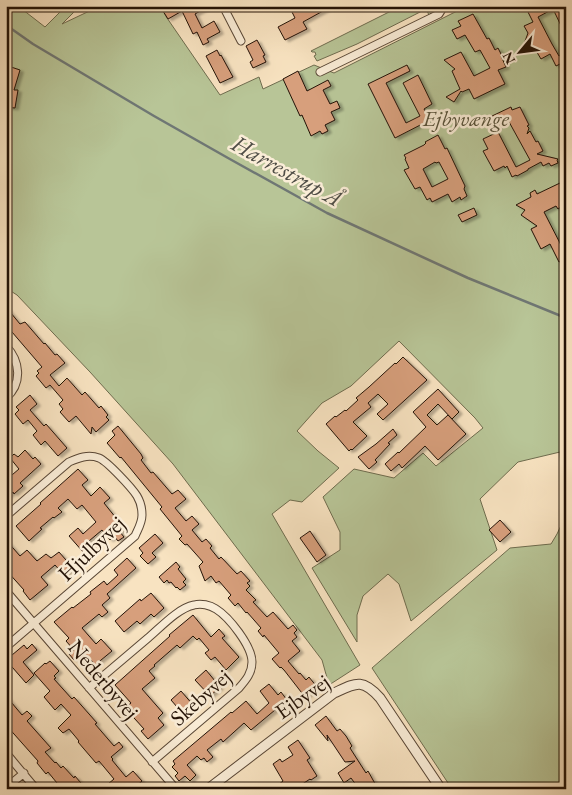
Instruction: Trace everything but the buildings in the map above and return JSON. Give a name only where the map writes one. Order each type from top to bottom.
[{"type":"street","points":[[222,6],[241,40]]},
{"type":"street","points":[[320,72],[439,14],[444,6]]},
{"type":"street","points":[[6,346],[13,353],[18,366],[17,382],[10,395],[6,398]]},
{"type":"street","name":"Hjulbyvej","points":[[6,516],[69,462],[87,456],[99,458],[109,464],[136,495],[141,505],[142,515],[135,536],[6,647]]},
{"type":"street","name":"Nederbyvej","points":[[6,591],[176,789]]},
{"type":"street","name":"Skebyvej","points":[[89,688],[179,612],[195,604],[216,608],[243,637],[252,654],[249,676],[239,688],[152,762]]},
{"type":"street","name":"Ejbyvej","points":[[208,789],[334,694],[350,686],[362,684],[371,688],[380,698],[441,789]]},
{"type":"street","points":[[6,753],[36,789]]},
{"type":"street","points":[[6,788],[24,774]]},
{"type":"green space","name":"Ejbyvænge","points":[[6,6],[18,6],[45,27],[60,12],[48,6],[80,6],[62,24],[100,6],[160,6],[220,95],[259,77],[263,89],[314,65],[334,73],[467,6],[566,6],[566,483],[561,472],[560,452],[518,462],[480,499],[497,550],[411,621],[399,584],[388,574],[363,596],[357,615],[357,642],[312,568],[340,550],[340,532],[323,497],[354,469],[394,478],[423,453],[436,466],[483,428],[399,341],[351,386],[322,403],[297,431],[339,468],[302,502],[290,500],[272,514],[360,665],[329,685],[322,660],[173,464],[17,295],[6,288]]},
{"type":"green space","points":[[401,6],[430,6],[433,12],[429,15],[426,9],[357,44],[317,61],[314,56],[316,55],[315,52],[311,51]]},
{"type":"green space","points":[[566,515],[566,789],[452,789],[372,668],[510,548],[551,544]]},
{"type":"waterway","name":"Harrestrup Å","points":[[6,25],[33,44],[154,116],[327,213],[468,278],[566,318]]}]
